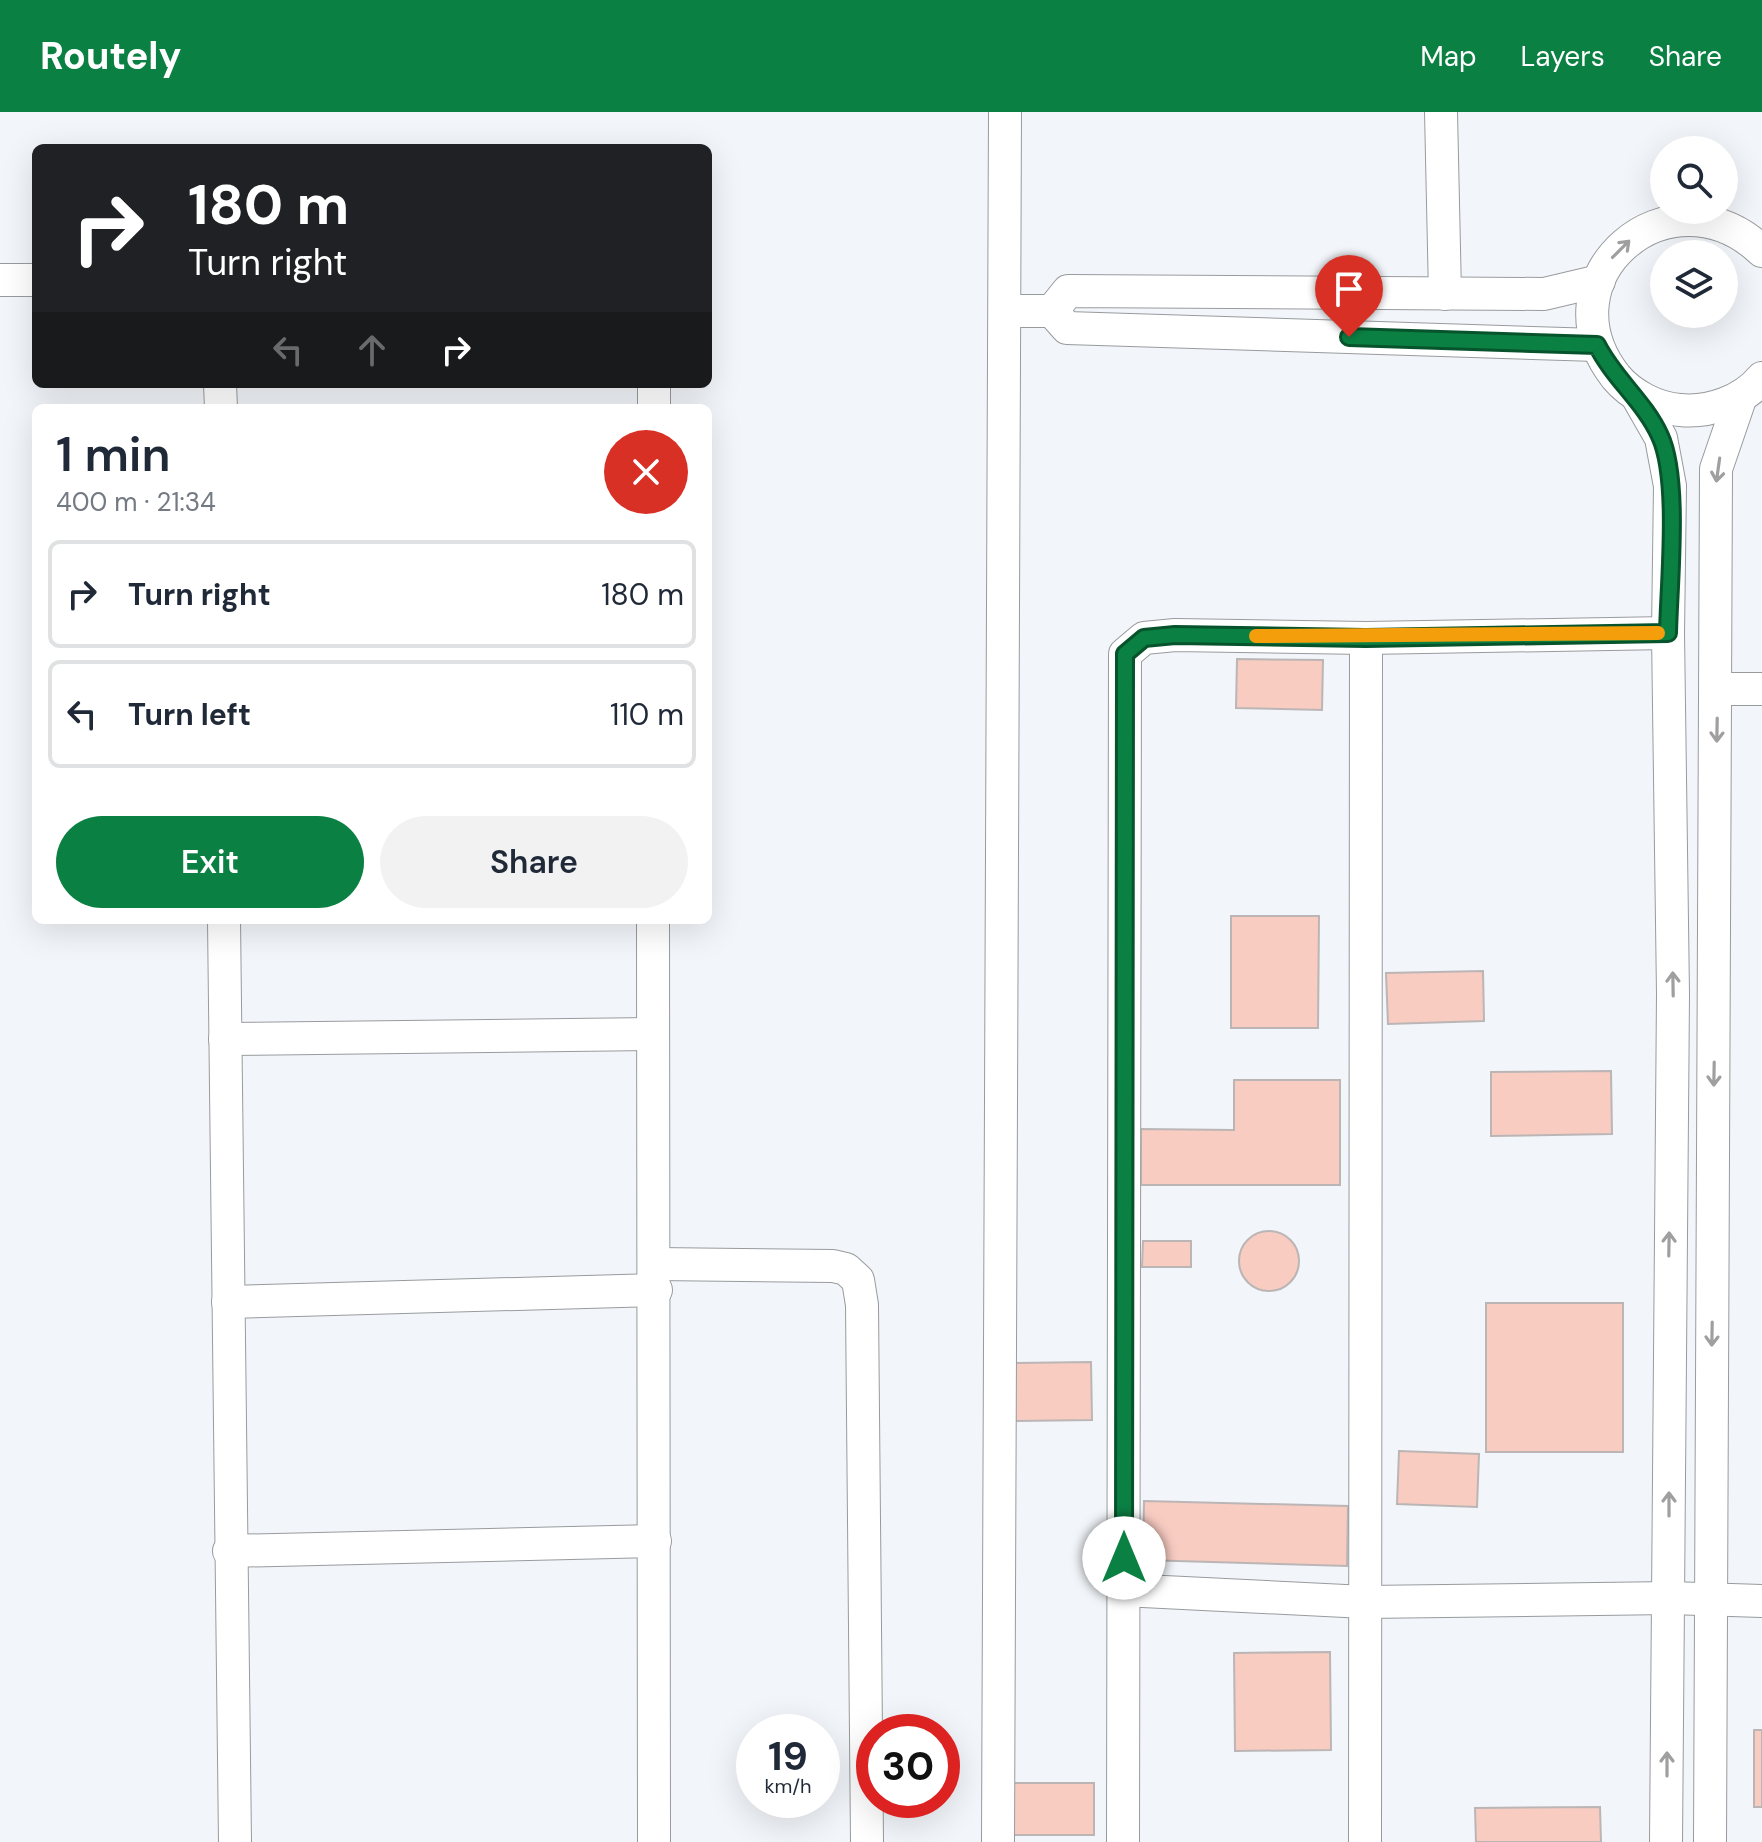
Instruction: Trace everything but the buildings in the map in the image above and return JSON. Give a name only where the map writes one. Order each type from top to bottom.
[{"type":"street","points":[[998,1842],[1005,112]]},
{"type":"street","points":[[1441,112],[1445,294]]},
{"type":"street","points":[[1666,1842],[1673,994],[1668,633],[1670,486],[1661,438],[1637,396],[1607,365],[1597,345],[1594,302],[1599,281],[1609,261],[1642,231],[1684,218],[1728,226],[1762,251]]},
{"type":"street","points":[[0,280],[32,280]]},
{"type":"street","points":[[1052,311],[1068,291],[1544,294],[1599,281]]},
{"type":"street","points":[[1006,311],[1052,311],[1067,328],[1597,345]]},
{"type":"street","points":[[1637,396],[1667,408],[1700,410],[1752,387]]},
{"type":"street","points":[[1710,1842],[1718,689],[1716,469],[1752,387]]},
{"type":"street","points":[[1123,1842],[1125,654],[1144,638],[1175,635],[1366,638],[1668,633]]},
{"type":"street","points":[[1365,1842],[1366,638]]},
{"type":"street","points":[[1718,689],[1762,689]]},
{"type":"street","points":[[224,924],[229,1551],[235,1842]]},
{"type":"street","points":[[653,924],[656,1277],[654,1842]]},
{"type":"street","points":[[225,1039],[652,1034]]},
{"type":"street","points":[[228,1302],[833,1266],[846,1269],[858,1280],[862,1305],[867,1842]]},
{"type":"street","points":[[229,1551],[655,1541]]},
{"type":"street","points":[[1123,1590],[1365,1602],[1670,1598],[1710,1602],[1762,1601]]},
{"type":"slow traffic","points":[[1256,636],[1366,638],[1658,633]]},
{"type":"route","points":[[1124,1558],[1125,654],[1144,638],[1175,635],[1366,638],[1668,633],[1670,486],[1661,438],[1637,396],[1620,382],[1597,345],[1349,337]]}]
